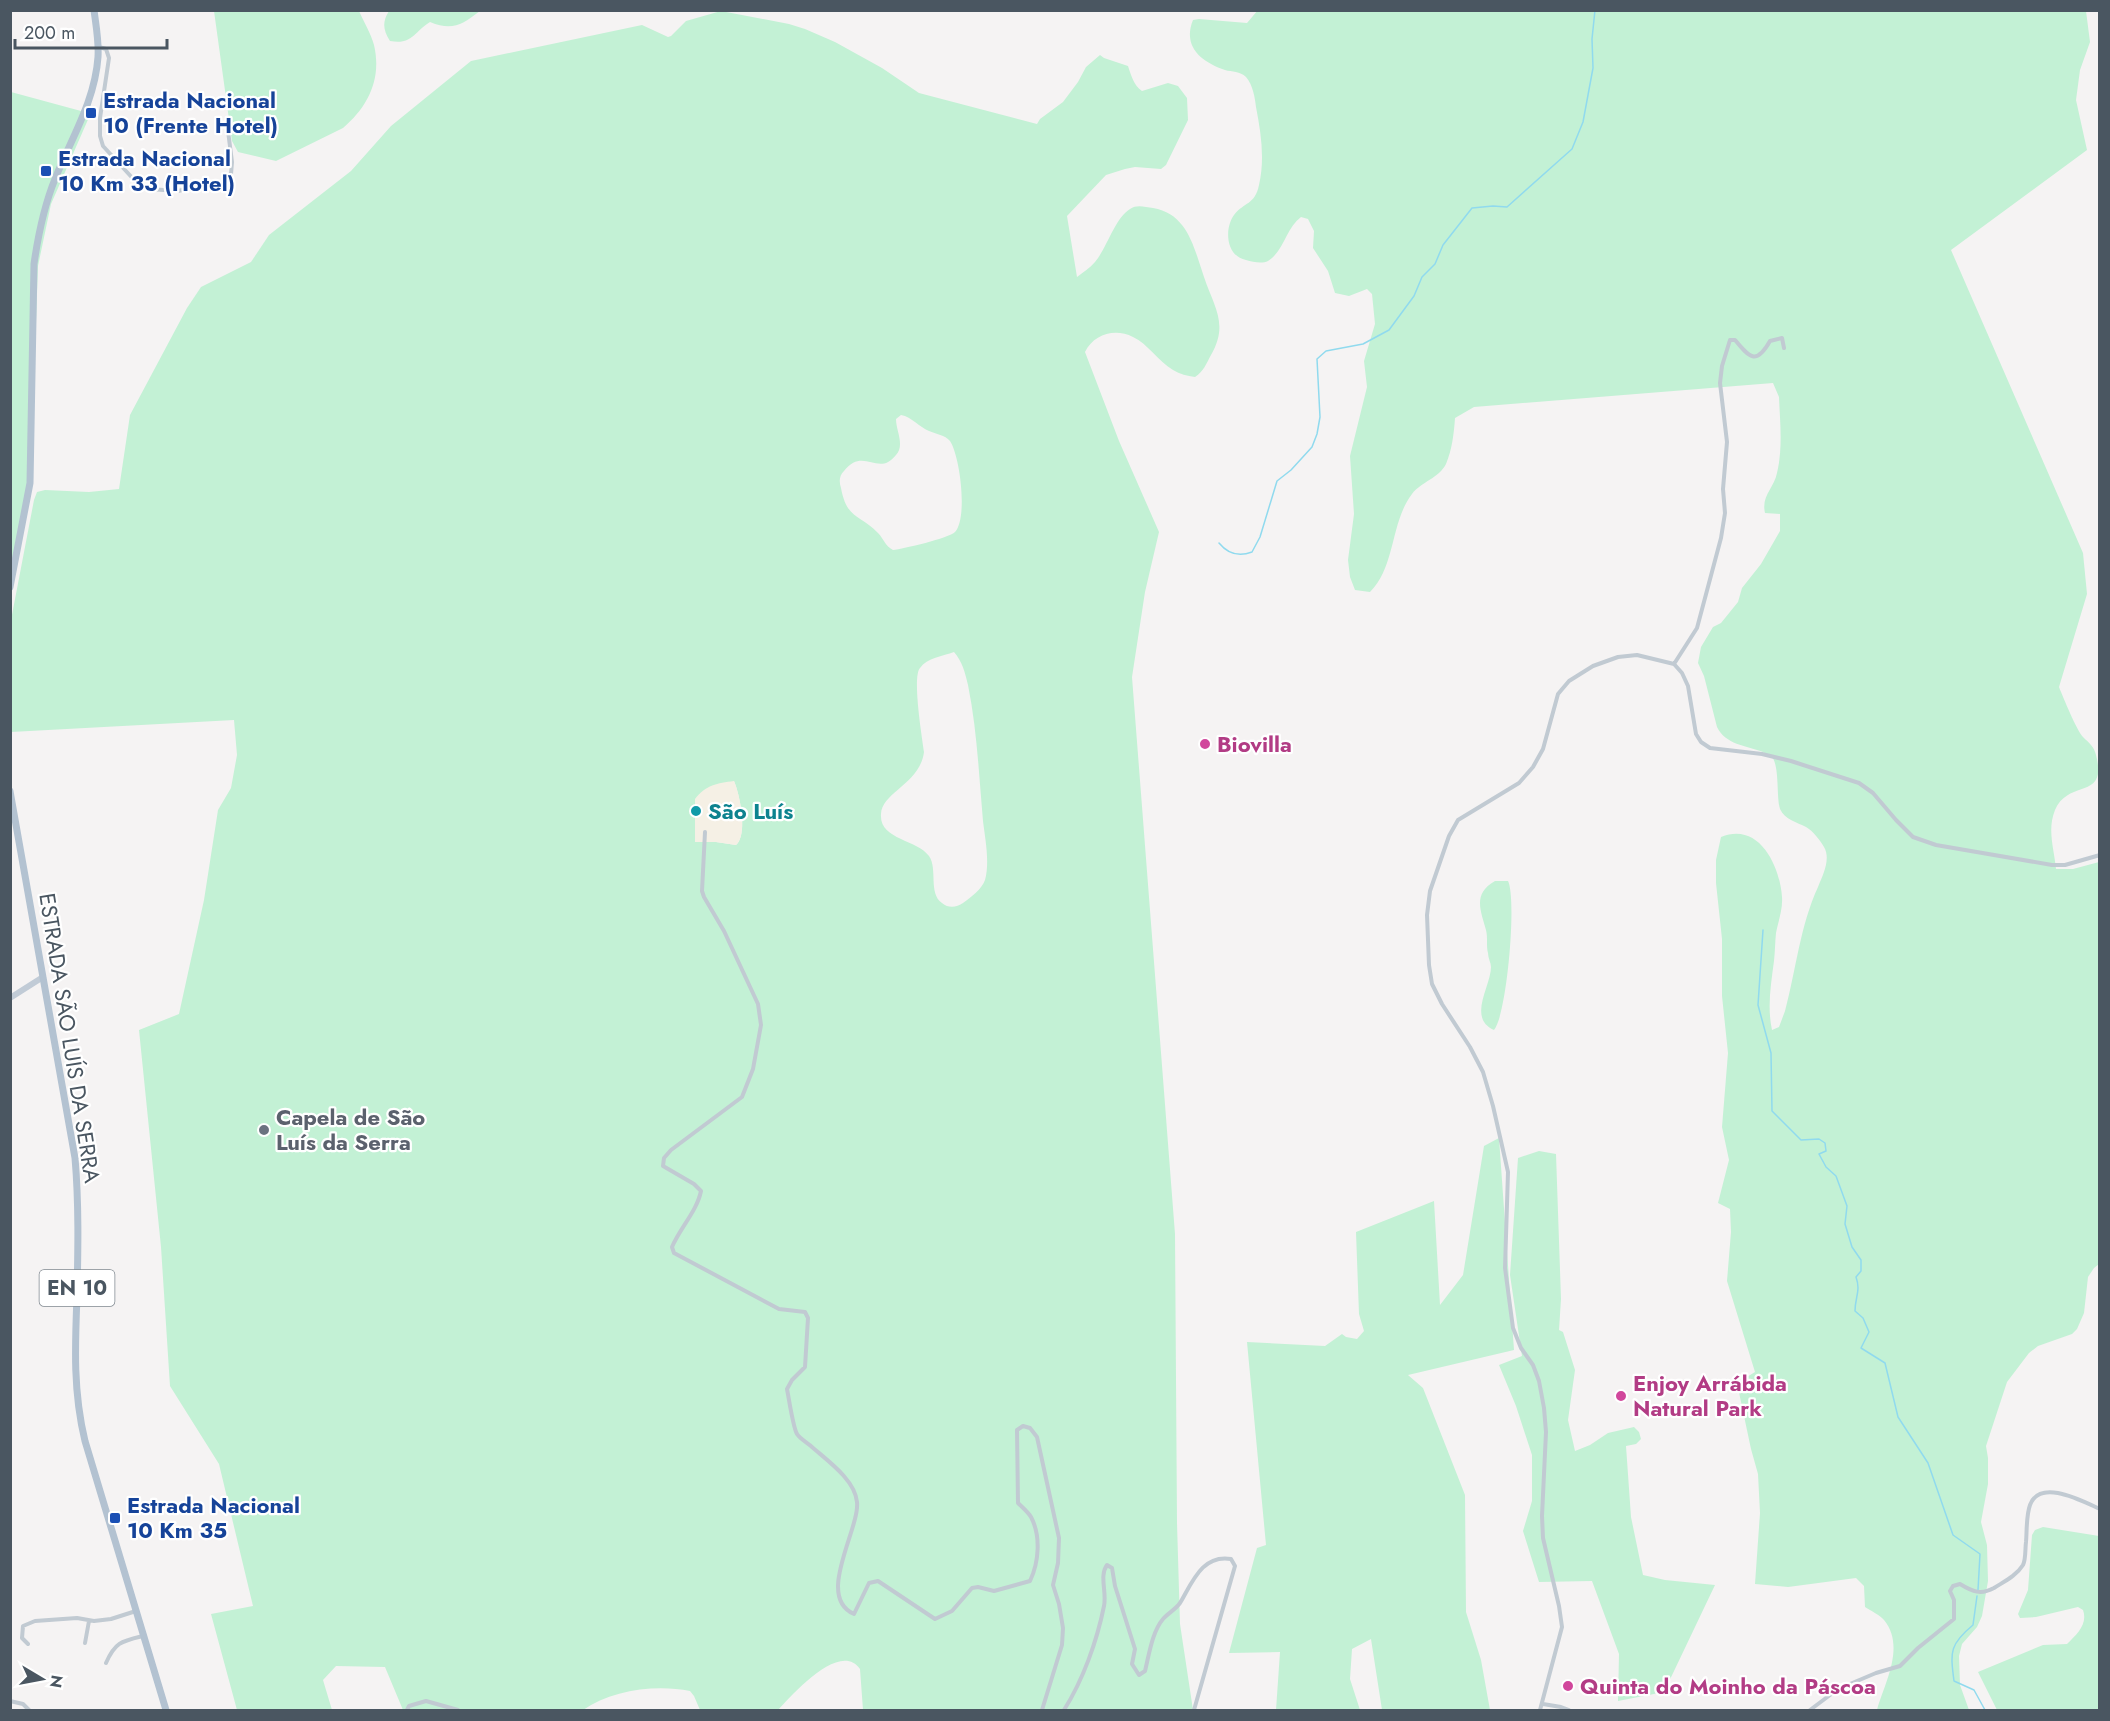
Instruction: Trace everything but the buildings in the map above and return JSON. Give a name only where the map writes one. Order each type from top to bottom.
[{"type":"main road","points":[[10,587],[30,483],[32,286],[36,248],[51,189],[92,91],[97,68],[98,46],[94,10]]},
{"type":"main road","name":"ESTRADA SÃO LUÍS DA SERRA","points":[[10,791],[74,1150],[79,1220],[76,1400],[85,1441],[166,1710]]},
{"type":"street","points":[[98,46],[106,49],[109,58],[100,118],[100,136],[104,146],[137,183],[149,189],[162,191],[215,188],[225,185],[231,174],[232,162],[227,123]]},
{"type":"street","points":[[1674,664],[1697,628],[1721,538],[1725,513],[1723,489],[1727,442],[1720,383],[1722,366],[1730,340],[1735,340],[1743,352],[1750,356],[1761,353],[1770,341],[1782,338],[1784,348]]},
{"type":"street","points":[[1540,1710],[1562,1627],[1543,1538],[1546,1432],[1544,1408],[1539,1381],[1533,1365],[1521,1348],[1511,1317],[1505,1268],[1508,1172],[1483,1072],[1442,1004],[1432,984],[1429,965],[1427,915],[1430,891],[1449,836],[1458,820],[1519,783],[1533,767],[1543,749],[1558,694],[1569,681],[1593,666],[1618,657],[1637,655],[1674,664],[1682,673],[1688,686],[1696,734],[1701,742],[1710,748],[1771,757],[1859,783],[1873,793],[1913,837],[1936,845],[2052,865],[2065,865],[2100,855]]},
{"type":"street","points":[[705,832],[704,897],[724,931],[758,1004],[761,1025],[753,1069],[742,1097],[670,1150],[664,1158],[663,1166],[694,1184],[701,1191],[699,1200],[672,1247],[674,1252],[779,1309],[805,1312],[808,1318],[805,1367],[792,1380],[787,1389],[797,1434],[844,1477],[856,1493],[858,1506],[853,1530],[842,1558],[838,1588],[842,1602],[849,1612],[854,1614],[869,1583],[878,1581],[935,1619],[952,1611],[972,1588],[978,1587],[994,1591],[1030,1581],[1037,1567],[1038,1551],[1030,1516],[1018,1503],[1017,1430],[1023,1426],[1030,1428],[1037,1437],[1059,1538],[1059,1555],[1053,1584],[1063,1628],[1062,1645],[1042,1710]]},
{"type":"street","points":[[10,998],[44,977]]},
{"type":"street","points":[[1810,1710],[1838,1689],[1900,1666],[1925,1642],[1946,1627],[1954,1619],[1954,1600],[1950,1591],[1953,1586],[1960,1584],[1979,1593],[1989,1591],[2013,1576],[2024,1563],[2029,1507],[2033,1498],[2047,1491],[2063,1494],[2100,1509]]},
{"type":"street","points":[[1064,1710],[1075,1692],[1091,1651],[1104,1604],[1103,1572],[1107,1565],[1112,1568],[1115,1586],[1135,1649],[1132,1664],[1139,1675],[1145,1671],[1156,1629],[1163,1618],[1178,1606],[1197,1572],[1210,1561],[1222,1557],[1231,1559],[1235,1566],[1194,1710]]},
{"type":"street","points":[[28,1644],[22,1638],[23,1626],[35,1621],[77,1618],[111,1619],[136,1611]]},
{"type":"street","points":[[85,1643],[89,1620]]},
{"type":"street","points":[[106,1663],[112,1650],[124,1640],[144,1636]]},
{"type":"street","points":[[10,1701],[23,1704],[29,1710]]},
{"type":"street","points":[[407,1710],[409,1706],[426,1701],[458,1710]]},
{"type":"street","points":[[1543,1704],[1569,1710]]},
{"type":"green space","points":[[389,10],[480,11],[456,25],[445,26],[430,22],[408,40],[397,42],[390,41],[385,30],[384,22]]},
{"type":"green space","points":[[1258,10],[2086,11],[2090,42],[2080,70],[2076,100],[2087,150],[1951,250],[2083,553],[2087,594],[2059,687],[2077,728],[2094,749],[2098,769],[2097,778],[2092,784],[2061,800],[2055,810],[2051,832],[2056,869],[2073,869],[2099,862],[2099,1264],[2088,1277],[2084,1313],[2077,1329],[2072,1334],[2038,1346],[2029,1353],[2007,1382],[1986,1446],[1988,1484],[1981,1522],[1987,1545],[1988,1581],[1982,1616],[1977,1627],[1962,1644],[1959,1656],[1960,1685],[1969,1710],[1877,1710],[1891,1665],[1893,1642],[1884,1620],[1865,1607],[1864,1586],[1856,1578],[1788,1587],[1755,1584],[1760,1513],[1758,1474],[1737,1383],[1755,1372],[1727,1281],[1731,1232],[1730,1209],[1718,1203],[1729,1160],[1722,1127],[1728,1053],[1722,996],[1722,939],[1716,860],[1721,837],[1734,834],[1746,835],[1765,849],[1777,872],[1782,902],[1776,933],[1770,996],[1772,1030],[1779,1027],[1785,1011],[1803,933],[1827,857],[1824,847],[1814,833],[1782,813],[1776,766],[1771,756],[1725,738],[1717,727],[1704,676],[1698,663],[1701,647],[1713,627],[1721,623],[1738,602],[1742,588],[1761,564],[1780,531],[1780,514],[1765,513],[1764,507],[1779,464],[1781,435],[1779,397],[1773,383],[1474,407],[1455,418],[1451,447],[1443,469],[1416,490],[1405,505],[1389,557],[1378,582],[1370,592],[1355,590],[1350,577],[1348,560],[1354,514],[1350,456],[1367,387],[1364,361],[1375,324],[1372,294],[1367,289],[1349,296],[1335,293],[1328,271],[1313,248],[1314,231],[1308,219],[1301,217],[1296,222],[1278,251],[1268,261],[1260,263],[1239,257],[1234,253],[1228,234],[1231,221],[1234,215],[1255,196],[1261,175],[1262,146],[1254,96],[1246,77],[1209,63],[1196,52],[1190,38],[1193,20],[1247,23]]},
{"type":"green space","points":[[214,11],[359,11],[373,41],[376,57],[374,81],[360,111],[343,128],[276,161],[238,152],[232,141]]},
{"type":"green space","points":[[721,11],[789,24],[835,42],[882,68],[919,93],[1037,124],[1040,119],[1063,102],[1086,67],[1100,55],[1128,66],[1135,83],[1142,91],[1168,83],[1178,86],[1187,98],[1188,120],[1166,165],[1161,169],[1135,167],[1106,175],[1067,216],[1077,277],[1095,262],[1115,226],[1133,207],[1153,208],[1165,211],[1174,217],[1182,225],[1193,244],[1219,325],[1216,344],[1205,367],[1195,377],[1173,370],[1143,344],[1126,334],[1112,333],[1099,337],[1085,352],[1119,441],[1159,532],[1145,592],[1132,677],[1175,1234],[1180,1624],[1193,1710],[863,1710],[860,1669],[851,1662],[841,1661],[817,1673],[778,1710],[700,1710],[690,1691],[663,1688],[620,1693],[583,1710],[403,1710],[385,1667],[336,1666],[323,1680],[332,1710],[237,1710],[211,1614],[253,1606],[219,1464],[170,1386],[161,1247],[139,1030],[179,1014],[204,900],[218,810],[231,788],[237,755],[234,720],[11,732],[11,620],[34,500],[37,492],[45,490],[89,492],[119,489],[130,415],[187,308],[201,287],[251,262],[269,235],[351,171],[391,126],[471,61],[642,25],[668,37],[686,21]],"holes":[[[901,415],[950,441],[957,460],[962,501],[959,525],[955,532],[925,543],[893,550],[880,535],[847,506],[840,479],[842,473],[851,464],[858,461],[883,464],[896,455],[900,447],[896,419]],[[954,652],[967,680],[976,736],[986,842],[985,880],[976,893],[953,907],[945,905],[935,893],[933,867],[929,856],[923,850],[886,829],[882,823],[881,814],[883,806],[909,780],[921,763],[924,752],[917,683],[920,668],[931,660]],[[734,781],[739,796],[742,824],[742,833],[736,845],[696,842],[695,818]]]},
{"type":"green space","points":[[11,92],[90,115],[51,204],[38,266],[31,462],[11,587]]},
{"type":"green space","points":[[1495,881],[1508,881],[1511,892],[1511,932],[1507,981],[1499,1020],[1494,1030],[1486,1025],[1481,1010],[1491,967],[1487,950],[1487,933],[1480,903],[1483,891]]},
{"type":"green space","points":[[1499,1138],[1514,1350],[1408,1375],[1423,1388],[1465,1495],[1466,1612],[1481,1660],[1490,1710],[1382,1710],[1371,1639],[1352,1649],[1350,1679],[1360,1710],[1276,1710],[1280,1652],[1229,1653],[1257,1548],[1266,1545],[1247,1342],[1325,1346],[1342,1334],[1357,1339],[1364,1331],[1359,1314],[1356,1232],[1434,1201],[1440,1305],[1463,1275],[1484,1146]]},
{"type":"green space","points":[[1539,1151],[1556,1154],[1561,1299],[1559,1330],[1563,1332],[1575,1370],[1568,1420],[1575,1451],[1590,1445],[1608,1433],[1634,1427],[1641,1439],[1636,1444],[1626,1446],[1631,1517],[1643,1575],[1665,1580],[1715,1585],[1664,1692],[1618,1701],[1619,1654],[1592,1581],[1539,1582],[1523,1531],[1532,1501],[1532,1455],[1516,1406],[1499,1365],[1522,1356],[1510,1275],[1518,1158]]},
{"type":"green space","points":[[2043,1527],[2099,1536],[2099,1710],[1997,1710],[1978,1672],[2043,1645],[2067,1644],[2083,1624],[2083,1610],[2078,1607],[2036,1617],[2020,1618],[2018,1614],[2028,1590],[2032,1535],[2035,1530]]},
{"type":"sand","points":[[734,781],[742,814],[740,840],[736,845],[695,842],[695,799],[712,786]]},
{"type":"waterway","points":[[1219,543],[1234,554],[1252,552],[1260,537],[1277,481],[1291,470],[1312,447],[1320,417],[1317,359],[1326,351],[1363,344],[1389,330],[1414,296],[1422,277],[1435,264],[1443,245],[1472,208],[1507,207],[1572,149],[1583,122],[1593,68],[1592,39],[1595,10]]},
{"type":"waterway","points":[[1763,930],[1758,1005],[1771,1053],[1772,1111],[1801,1140],[1819,1139],[1825,1143],[1826,1151],[1819,1154],[1826,1167],[1836,1176],[1847,1206],[1845,1224],[1852,1247],[1861,1260],[1861,1271],[1856,1277],[1858,1290],[1855,1311],[1863,1318],[1869,1332],[1861,1348],[1885,1363],[1898,1417],[1928,1463],[1953,1535],[1980,1554],[1978,1590]]},
{"type":"waterway","points":[[1977,1596],[1973,1625],[1956,1643],[1952,1662],[1954,1681],[1974,1690],[1985,1710]]},
{"type":"place","name":"Estrada Nacional 10 (Frente Hotel)","points":[[91,113]]},
{"type":"place","name":"Estrada Nacional 10 Km 33 (Hotel)","points":[[46,171]]},
{"type":"place","name":"Biovilla","points":[[1205,744]]},
{"type":"place","name":"São Luís","points":[[696,811]]},
{"type":"place","name":"Capela de São Luís da Serra","points":[[264,1130]]},
{"type":"place","name":"Enjoy Arrábida Natural Park","points":[[1621,1396]]},
{"type":"place","name":"Estrada Nacional 10 Km 35","points":[[115,1518]]},
{"type":"place","name":"Quinta do Moinho da Páscoa","points":[[1568,1686]]}]
